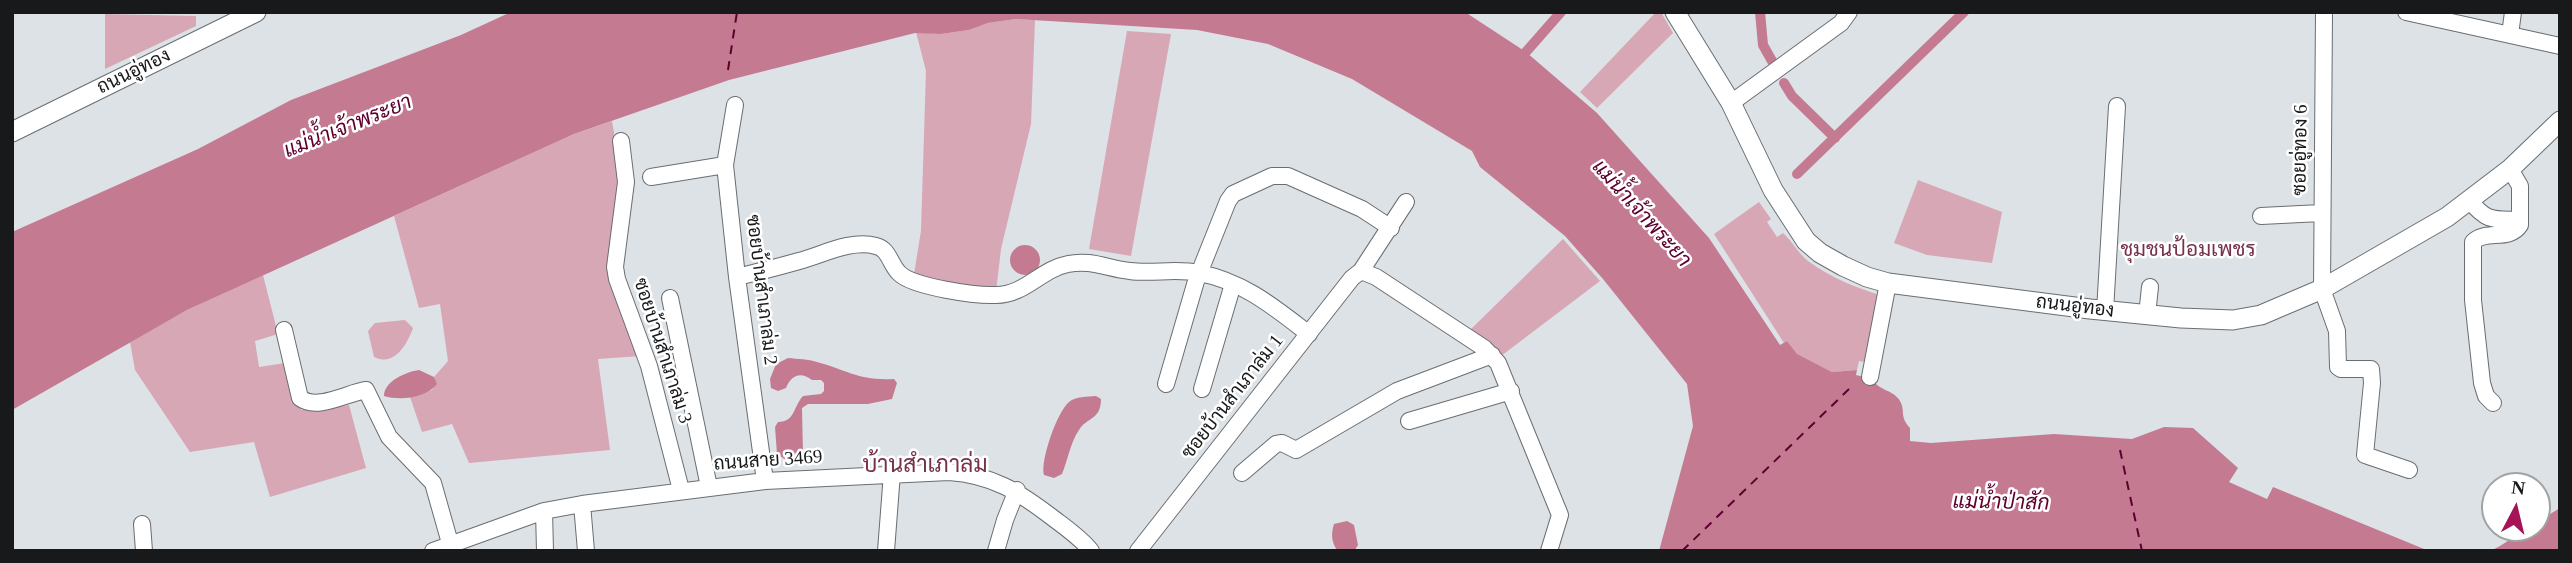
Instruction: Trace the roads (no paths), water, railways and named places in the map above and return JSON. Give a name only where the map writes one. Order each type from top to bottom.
[{"type":"main road","name":"ถนนอู่ทอง","points":[[12,132],[256,12]]},
{"type":"main road","name":"ถนนอู่ทอง","points":[[1675,12],[1731,103],[1773,190],[1805,241],[1820,253],[1867,277],[1888,283],[2105,311],[2233,320],[2261,315],[2322,289],[2447,217],[2510,169],[2560,121]]},
{"type":"street","points":[[1731,103],[1841,23],[1849,12]]},
{"type":"street","name":"ซอยอู่ทอง 6","points":[[2324,12],[2322,289],[2337,331],[2338,367],[2371,369],[2365,455],[2409,470]]},
{"type":"street","points":[[2406,12],[2560,46]]},
{"type":"street","points":[[2510,35],[2513,12]]},
{"type":"street","name":"ซอยบ้านสำเภาล่ม 2","points":[[735,105],[725,164],[737,277],[765,481]]},
{"type":"street","points":[[2105,311],[2117,106]]},
{"type":"street","name":"ซอยบ้านสำเภาล่ม 3","points":[[621,141],[626,182],[615,267],[617,279],[649,366],[681,490]]},
{"type":"street","points":[[651,177],[725,164]]},
{"type":"street","points":[[2493,403],[2486,396],[2482,383],[2473,300],[2473,242],[2478,237],[2517,230],[2520,220],[2519,186],[2510,169]]},
{"type":"street","points":[[1166,384],[1199,273],[1233,194],[1272,176],[1288,176],[1362,209],[1391,228]]},
{"type":"street","points":[[2469,201],[2487,218],[2520,220]]},
{"type":"street","name":"ซอยบ้านสำเภาล่ม 1","points":[[1138,551],[1352,278],[1361,271],[1406,202]]},
{"type":"street","points":[[2261,216],[2321,213]]},
{"type":"street","points":[[737,277],[829,251],[861,245],[875,245],[884,249],[899,274],[910,280],[995,296],[1023,289],[1064,265],[1080,262],[1098,263],[1118,270],[1141,273],[1199,273],[1256,295],[1309,334]]},
{"type":"street","points":[[1361,271],[1376,276],[1492,355],[1511,391],[1560,515],[1549,551]]},
{"type":"street","points":[[1870,377],[1888,283]]},
{"type":"street","points":[[1202,390],[1233,284]]},
{"type":"street","points":[[2147,315],[2150,286]]},
{"type":"street","points":[[670,298],[709,487]]},
{"type":"street","points":[[284,330],[300,398],[316,403],[366,390],[389,437],[433,484],[450,544]]},
{"type":"street","points":[[1242,473],[1276,444],[1282,443],[1296,450],[1396,391],[1492,355]]},
{"type":"street","points":[[1409,421],[1511,391]]},
{"type":"street","points":[[886,551],[892,473]]},
{"type":"street","name":"ถนนสาย 3469","points":[[433,551],[544,511],[582,504],[765,481],[892,473],[969,473],[1017,490],[1091,551]]},
{"type":"street","points":[[996,551],[1017,490]]},
{"type":"street","points":[[582,504],[586,551]]},
{"type":"street","points":[[544,511],[545,551]]},
{"type":"street","points":[[142,524],[144,551]]},
{"type":"water","points":[[511,12],[1465,12],[1526,52],[1597,113],[1709,238],[1780,345],[1787,341],[1797,354],[1832,372],[1857,370],[1856,375],[1872,379],[1878,386],[1897,397],[1910,428],[1910,441],[1931,443],[2054,434],[2132,439],[2164,427],[2193,428],[2238,468],[2229,482],[2267,499],[2273,487],[2429,551],[1659,551],[1693,426],[1687,384],[1565,236],[1480,167],[1472,151],[1352,79],[1268,44],[1197,30],[1016,19],[941,34],[915,33],[729,80],[574,134],[187,310],[12,410],[12,232],[198,149],[291,100],[461,35]]},
{"type":"water","points":[[1025,245],[1031,246],[1039,254],[1039,266],[1031,274],[1025,275],[1019,274],[1011,266],[1010,260],[1011,254],[1019,246]]},
{"type":"water","points":[[788,358],[814,361],[862,377],[894,379],[897,383],[892,399],[868,404],[808,404],[802,408],[803,454],[800,458],[786,460],[777,454],[775,427],[778,422],[791,417],[803,396],[821,394],[824,391],[824,383],[821,380],[800,375],[794,377],[786,388],[778,391],[771,388],[770,379],[776,364]]},
{"type":"water","points":[[419,370],[434,377],[437,384],[432,389],[412,397],[384,396],[392,382],[402,375]]},
{"type":"water","points":[[1096,396],[1101,399],[1099,411],[1076,435],[1062,474],[1054,478],[1044,475],[1047,448],[1064,407],[1075,399]]},
{"type":"water","points":[[2560,508],[2560,551],[2489,551],[2506,542],[2551,542],[2551,513]]},
{"type":"water","points":[[1347,521],[1354,525],[1358,545],[1355,550],[1338,551],[1332,538],[1334,524]]},
{"type":"waterway","points":[[1518,61],[1561,12]]},
{"type":"waterway","points":[[1760,12],[1763,45],[1772,61]]},
{"type":"waterway","points":[[1797,174],[1964,12]]},
{"type":"waterway","points":[[1784,83],[1792,96],[1835,138]]},
{"type":"district","name":"ชุมชนป้อมเพชร","points":[[2188,250]]},
{"type":"district","name":"บ้านสำเภาล่ม","points":[[925,466]]},
{"type":"water label","name":"แม่น้ำเจ้าพระยา","points":[[348,127]]},
{"type":"water label","name":"แม่น้ำเจ้าพระยา","points":[[1641,214]]},
{"type":"water label","name":"แม่น้ำป่าสัก","points":[[2001,503]]}]
